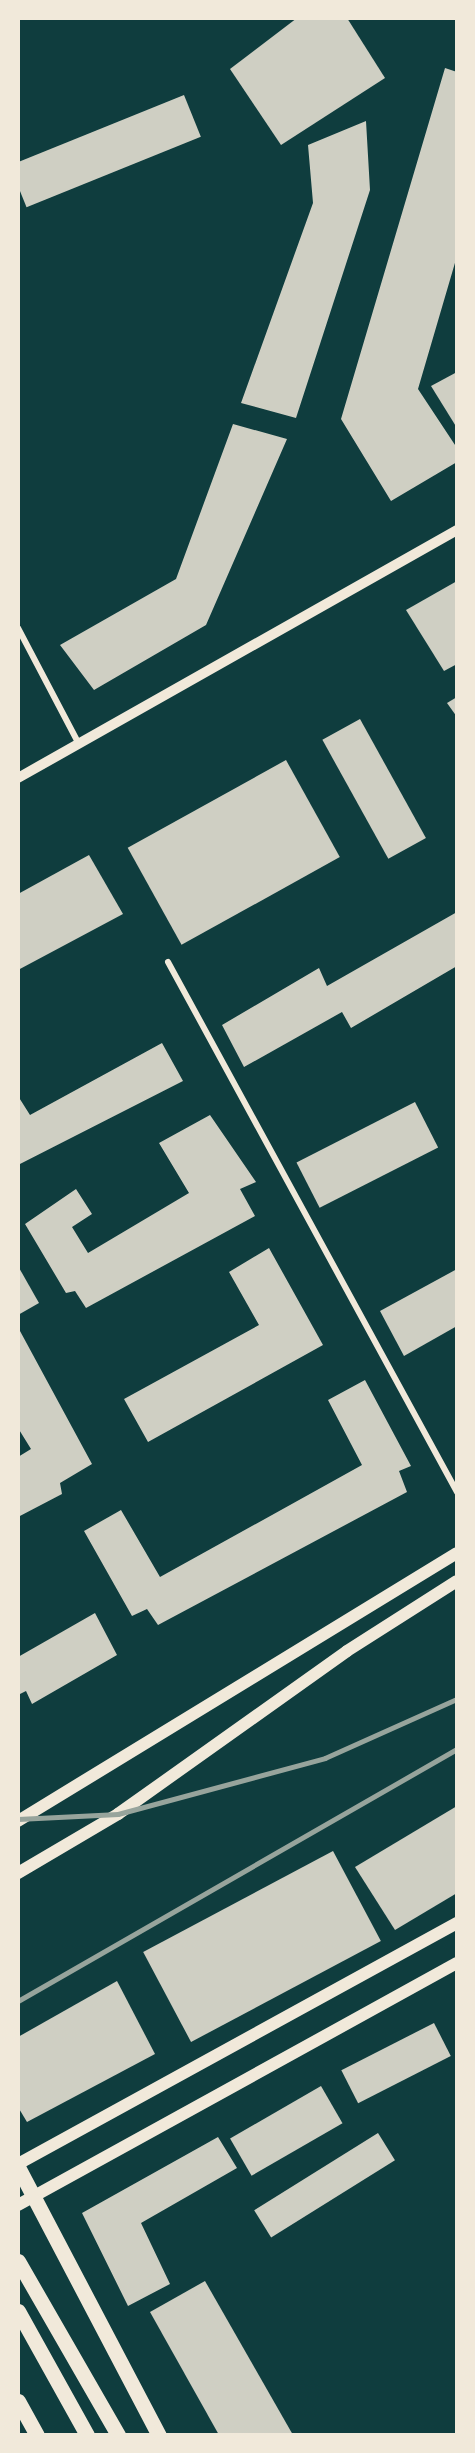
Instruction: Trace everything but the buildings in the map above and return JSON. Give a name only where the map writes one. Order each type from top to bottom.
[{"type":"main road","points":[[18,1821],[457,1553]]},
{"type":"main road","points":[[18,1873],[118,1814],[347,1651],[457,1581]]},
{"type":"main road","points":[[159,2435],[36,2195],[18,2166],[457,1923]]},
{"type":"main road","points":[[18,2205],[457,1963]]},
{"type":"main road","points":[[18,2261],[118,2435]]},
{"type":"main road","points":[[18,2311],[87,2435]]},
{"type":"main road","points":[[18,2401],[37,2435]]},
{"type":"street","points":[[18,778],[457,530]]},
{"type":"street","points":[[18,628],[79,744]]},
{"type":"street","points":[[168,962],[457,1492]]},
{"type":"railway","points":[[18,1819],[118,1814],[325,1758],[457,1699]]},
{"type":"railway","points":[[18,2001],[457,1749]]}]
